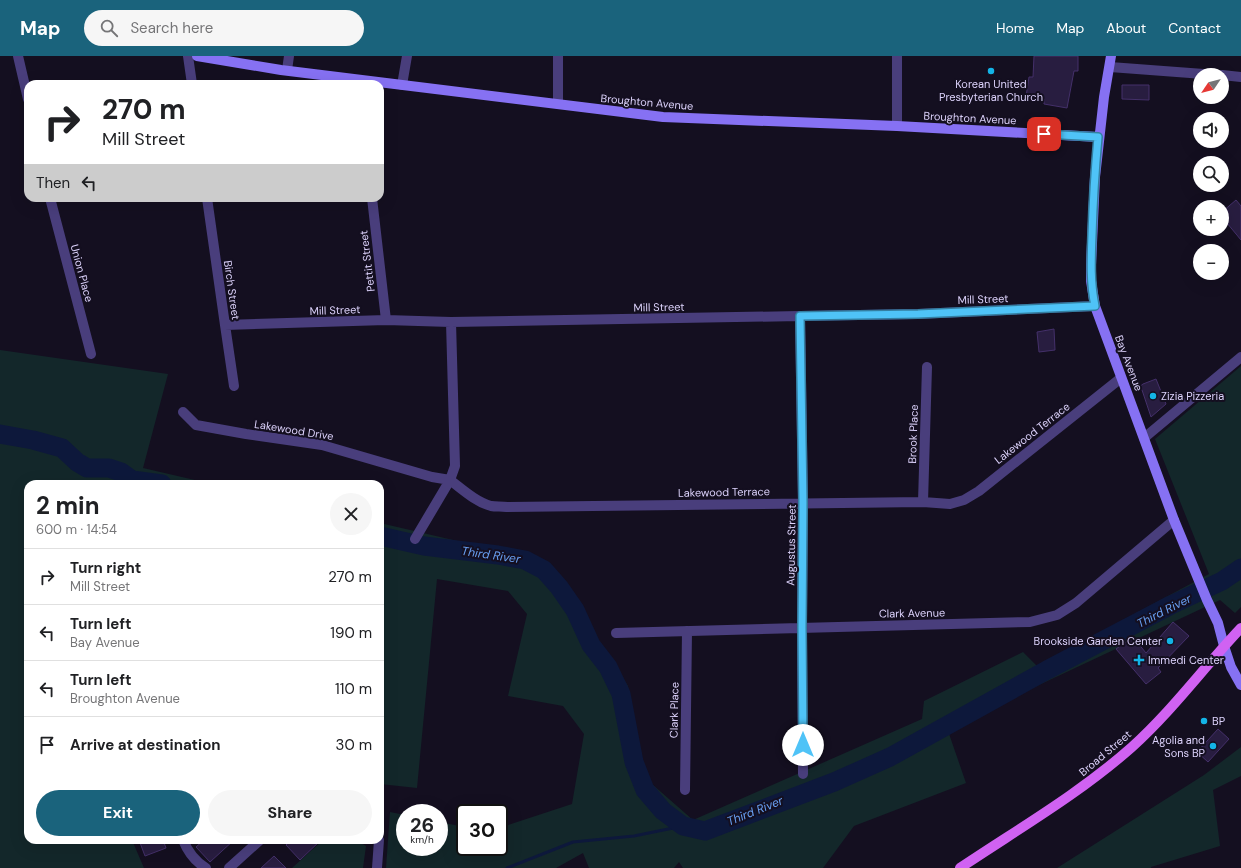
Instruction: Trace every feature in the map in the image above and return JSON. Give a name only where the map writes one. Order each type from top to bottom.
[{"type":"main road","name":"Broad Street","points":[[960,868],[1086,784],[1133,746],[1159,720],[1241,628]]},
{"type":"street","points":[[18,56],[24,82]]},
{"type":"street","points":[[188,56],[191,80]]},
{"type":"street","name":"Broughton Avenue","points":[[197,56],[346,80]]},
{"type":"street","points":[[287,70],[289,56]]},
{"type":"street","points":[[402,85],[407,56]]},
{"type":"street","points":[[558,56],[558,104]]},
{"type":"street","points":[[897,126],[898,56]]},
{"type":"street","name":"Bay Avenue","points":[[1111,56],[1098,137],[1095,177],[1090,265],[1095,306],[1174,520],[1218,623],[1231,667],[1241,684]]},
{"type":"street","points":[[1110,67],[1193,73]]},
{"type":"street","points":[[1229,76],[1241,77]]},
{"type":"street","name":"Broughton Avenue","points":[[384,84],[663,117],[897,126],[1098,137]]},
{"type":"street","name":"Union Place","points":[[51,202],[91,354]]},
{"type":"street","name":"Birch Street","points":[[208,202],[224,325],[234,386]]},
{"type":"street","name":"Pettit Street","points":[[372,202],[386,320]]},
{"type":"street","name":"Mill Street","points":[[224,325],[386,320],[451,322],[918,314],[1095,306]]},
{"type":"street","name":"Augustus Street","points":[[800,316],[803,503],[803,774]]},
{"type":"street","points":[[415,539],[450,480],[455,466],[451,322]]},
{"type":"street","points":[[1144,438],[1241,357]]},
{"type":"street","name":"Brook Place","points":[[924,502],[927,367]]},
{"type":"street","name":"Lakewood Terrace","points":[[450,480],[475,498],[491,506],[507,507],[924,502],[950,504],[964,500],[979,491],[1121,378]]},
{"type":"street","name":"Lakewood Drive","points":[[183,412],[196,425],[322,445],[432,477],[450,480]]},
{"type":"street","name":"Clark Avenue","points":[[616,633],[1030,622],[1057,615],[1076,603],[1174,520]]},
{"type":"street","name":"Clark Place","points":[[685,790],[686,631]]},
{"type":"street","points":[[185,844],[190,854],[199,864],[206,868]]},
{"type":"street","points":[[229,868],[256,844]]},
{"type":"street","points":[[377,868],[379,844]]},
{"type":"green space","points":[[0,350],[168,374],[143,468],[195,480],[24,480],[24,844],[134,844],[144,868],[0,868]]},
{"type":"green space","points":[[1241,366],[1241,607],[1235,613],[1220,600],[947,728],[966,783],[854,826],[823,868],[683,868],[679,862],[674,868],[589,868],[583,853],[556,868],[386,868],[390,812],[396,813],[396,856],[448,856],[448,824],[456,825],[456,856],[508,856],[508,825],[572,804],[584,734],[563,706],[508,696],[527,614],[508,591],[437,579],[417,788],[384,784],[384,524],[548,562],[628,686],[645,778],[693,820],[922,719],[924,701],[1023,652],[1037,666],[1209,574],[1155,439]]},
{"type":"green space","points":[[1241,747],[1241,776],[1213,790],[1220,846],[1151,868],[1057,868],[1204,775]]},
{"type":"green space","points":[[319,844],[363,844],[366,846],[363,868],[292,868]]},
{"type":"building","points":[[1034,56],[1078,56],[1078,71],[1074,71],[1067,108],[1044,104],[1044,99],[1026,97],[1029,77],[1033,77]]},
{"type":"building","points":[[1122,85],[1149,85],[1149,100],[1122,99]]},
{"type":"building","points":[[1236,200],[1241,206],[1241,240],[1229,225],[1229,206]]},
{"type":"building","points":[[1054,329],[1055,350],[1039,352],[1037,332]]},
{"type":"building","name":"Zizia Pizzeria","points":[[1156,379],[1166,404],[1151,417],[1142,390],[1138,388],[1143,384]]},
{"type":"building","points":[[1173,622],[1189,636],[1158,668],[1161,672],[1146,684],[1116,649],[1133,637],[1146,653]]},
{"type":"building","name":"Agolia and Sons BP","points":[[1218,729],[1229,739],[1208,762],[1197,752]]},
{"type":"building","points":[[140,844],[164,844],[166,848],[145,856]]},
{"type":"building","points":[[199,844],[230,844],[210,862],[196,847]]},
{"type":"building","points":[[287,844],[317,844],[300,860],[286,845]]},
{"type":"building","points":[[274,856],[286,868],[261,868]]},
{"type":"waterway","name":"Third River","points":[[0,434],[33,440],[62,448],[77,462],[87,468],[109,468],[121,472],[132,480]]},
{"type":"waterway","name":"Third River","points":[[384,537],[424,546],[498,555],[525,560],[544,570],[559,587],[575,610],[591,645],[608,667],[621,694],[634,762],[645,790],[663,811],[683,826],[705,831],[834,782],[890,757],[1047,670],[1171,605],[1222,581],[1241,568]]},
{"type":"waterway","points":[[507,868],[573,842],[634,836],[683,826]]},
{"type":"place","name":"Korean United Presbyterian Church","points":[[991,71]]},
{"type":"place","name":"Zizia Pizzeria","points":[[1153,396]]},
{"type":"place","name":"Brookside Garden Center","points":[[1170,641]]},
{"type":"place","name":"Immedi Center","points":[[1139,660]]},
{"type":"place","name":"BP","points":[[1204,721]]},
{"type":"place","name":"Agolia and Sons BP","points":[[1213,746]]},
{"type":"route","points":[[803,745],[803,503],[800,316],[918,314],[1095,306],[1092,294],[1090,265],[1098,137],[1044,134]]}]
